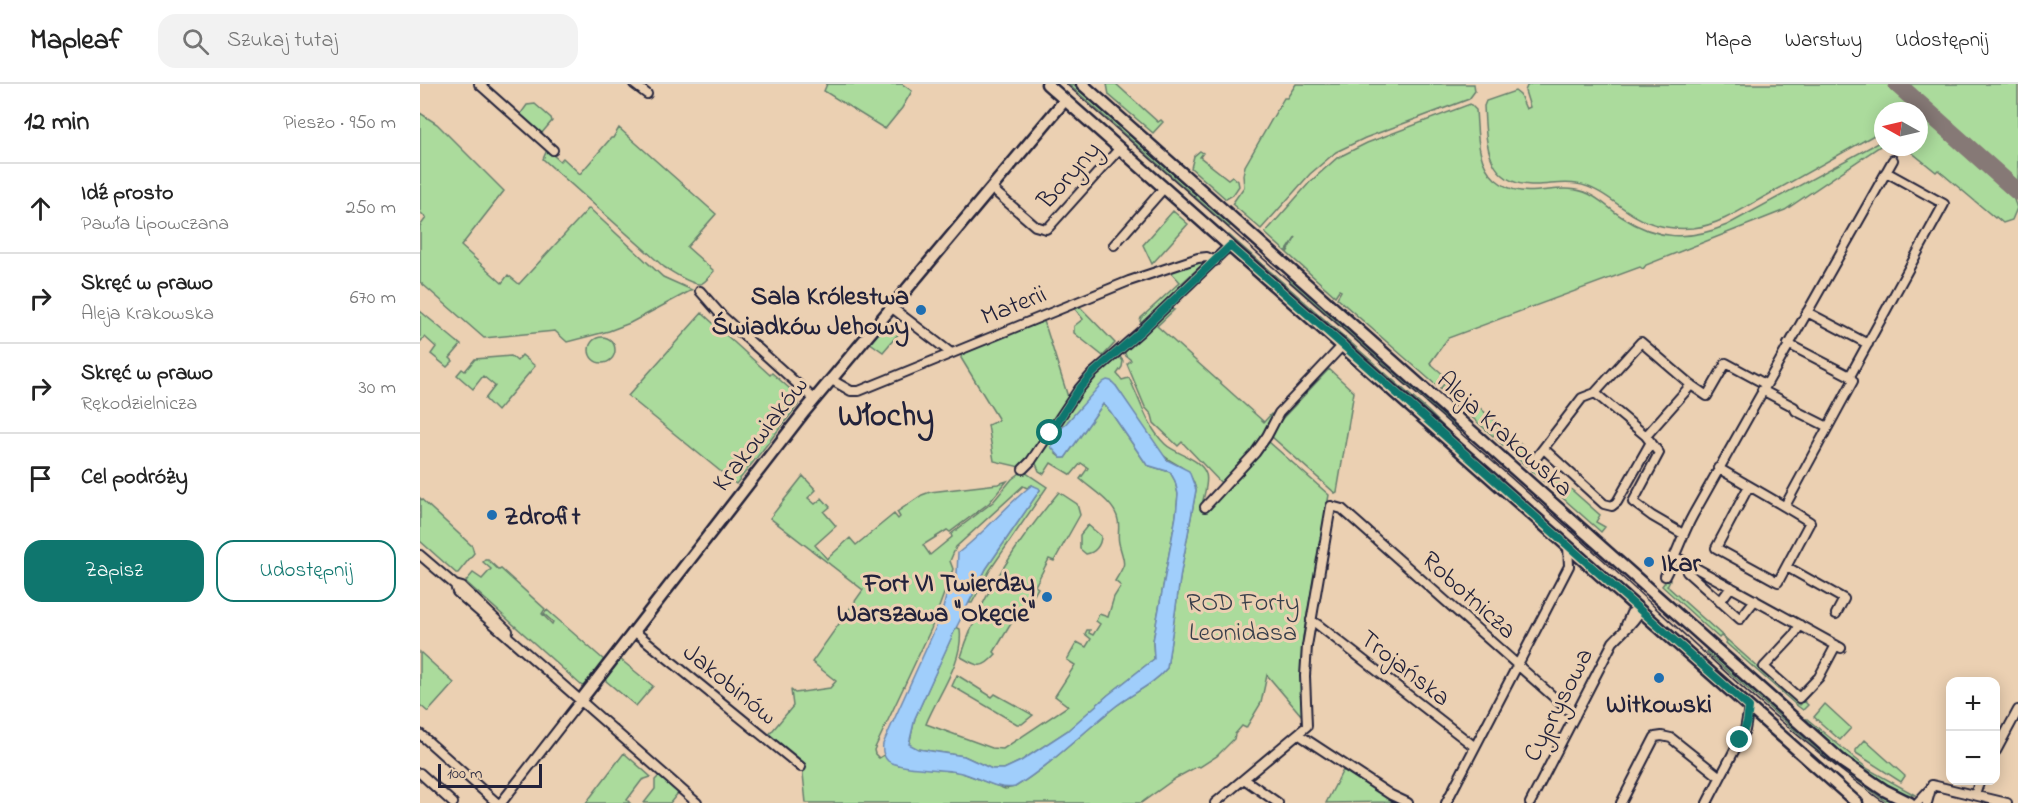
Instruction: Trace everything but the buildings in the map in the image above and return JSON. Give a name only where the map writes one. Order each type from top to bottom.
[{"type":"main road","name":"Aleja Krakowska","points":[[1047,84],[1857,803]]},
{"type":"main road","name":"Aleja Krakowska","points":[[1082,84],[1844,762],[1884,790],[1910,803]]},
{"type":"main road","name":"Krakowiaków","points":[[581,700],[830,379],[1065,100]]},
{"type":"main road","points":[[1640,610],[1653,593]]},
{"type":"street","points":[[479,84],[553,150]]},
{"type":"street","points":[[634,84],[647,94]]},
{"type":"street","name":"Boryny","points":[[991,188],[1035,226],[1046,229],[1120,148]]},
{"type":"street","points":[[1665,576],[1676,557],[1683,534],[1718,468],[1893,160]]},
{"type":"street","points":[[1850,376],[1944,204],[1886,172]]},
{"type":"street","points":[[1114,245],[1164,188]]},
{"type":"street","points":[[1023,469],[1092,374],[1230,246]]},
{"type":"street","name":"Materii","points":[[830,379],[855,392],[1133,279],[1198,258],[1207,257],[1215,261]]},
{"type":"street","points":[[700,291],[721,315],[814,399]]},
{"type":"street","points":[[891,307],[951,353]]},
{"type":"street","points":[[1807,312],[1868,344]]},
{"type":"street","points":[[1536,458],[1582,398],[1595,393],[1641,342],[1707,396],[1726,363],[1797,411],[1828,427]]},
{"type":"street","points":[[1785,506],[1853,381],[1850,376],[1788,344]]},
{"type":"street","points":[[1205,507],[1244,467],[1267,436],[1279,413],[1343,345]]},
{"type":"street","points":[[1544,449],[1604,504],[1612,506],[1617,502],[1648,439],[1691,385]]},
{"type":"street","points":[[1595,393],[1648,439],[1659,453],[1633,502],[1683,534]]},
{"type":"street","points":[[1718,468],[1785,506],[1810,522],[1778,582],[1716,548],[1749,486]]},
{"type":"street","name":"Robotnicza","points":[[1311,621],[1331,506],[1336,506],[1417,574],[1575,716]]},
{"type":"street","points":[[1446,803],[1569,566],[1568,545]]},
{"type":"street","points":[[420,555],[455,585],[462,587],[492,614],[520,646],[696,803]]},
{"type":"street","points":[[1676,557],[1755,600],[1838,646],[1819,677],[1799,698],[1764,667],[1794,635],[1800,625]]},
{"type":"street","points":[[1569,566],[1578,561],[1585,561]]},
{"type":"street","points":[[1690,565],[1687,572],[1740,619],[1755,600]]},
{"type":"street","points":[[1787,567],[1844,599],[1836,614]]},
{"type":"street","points":[[1720,602],[1731,587]]},
{"type":"street","name":"Cyprysowa","points":[[1530,803],[1613,642],[1625,627],[1635,620],[1640,610]]},
{"type":"street","points":[[1215,803],[1298,734],[1308,723],[1305,670],[1311,621]]},
{"type":"street","name":"Trojańska","points":[[1311,621],[1475,747]]},
{"type":"street","name":"Jakobinów","points":[[634,632],[801,767]]},
{"type":"street","name":"Krakowiaków","points":[[499,803],[581,700]]},
{"type":"street","points":[[1745,730],[1749,707]]},
{"type":"street","points":[[2000,742],[2018,710]]},
{"type":"street","points":[[1707,803],[1745,730],[1752,723],[1765,722]]},
{"type":"street","points":[[420,734],[499,803]]},
{"type":"street","points":[[1298,734],[1391,795],[1408,803]]},
{"type":"street","points":[[1621,803],[1655,737],[1671,738],[1720,777]]},
{"type":"street","points":[[420,773],[453,803]]},
{"type":"street","points":[[1244,779],[1278,803]]},
{"type":"street","points":[[1917,803],[1932,785],[2007,803]]},
{"type":"street","points":[[1975,795],[1978,785]]},
{"type":"street","points":[[1928,803],[1930,789]]},
{"type":"green space","points":[[827,84],[902,84],[912,91],[885,129],[824,91]]},
{"type":"green space","points":[[1068,84],[1072,84],[1231,225],[1229,227]]},
{"type":"green space","points":[[1107,84],[1116,84],[1158,122],[1161,120],[1163,122],[1153,133],[1109,95]]},
{"type":"green space","points":[[1296,84],[1474,84],[1475,91],[1469,99],[1365,138],[1336,152],[1310,174],[1261,229],[1232,204],[1244,187],[1245,166],[1284,98],[1287,98]]},
{"type":"green space","points":[[1531,84],[1888,84],[1908,102],[1874,102],[1874,135],[1734,214],[1703,226],[1675,228],[1646,221],[1588,187],[1571,183],[1531,185],[1505,177],[1496,168],[1491,158],[1484,106],[1486,101],[1515,91],[1520,95],[1526,109],[1530,107],[1525,91]]},
{"type":"green space","points":[[1907,84],[2018,84],[2018,184],[1928,102]]},
{"type":"green space","points":[[535,104],[552,121],[541,134],[519,116],[527,105]]},
{"type":"green space","points":[[1470,104],[1476,110],[1479,147],[1484,164],[1495,179],[1506,187],[1528,192],[1572,189],[1584,192],[1635,225],[1673,236],[1699,234],[1727,225],[1874,145],[1874,150],[1785,210],[1646,265],[1643,269],[1640,267],[1448,338],[1430,363],[1445,376],[1437,386],[1337,298],[1341,291],[1339,290],[1335,296],[1287,253],[1296,237],[1286,252],[1265,233],[1310,182],[1337,158],[1367,143]]},
{"type":"green space","points":[[420,113],[437,124],[504,191],[461,246],[502,283],[508,275],[519,284],[589,208],[663,277],[692,290],[630,323],[567,342],[555,331],[484,338],[420,282],[420,226],[426,218],[420,212]]},
{"type":"green space","points":[[1928,120],[2013,197],[2017,208],[2012,220],[2003,223],[1995,218],[1938,170],[1936,172],[1916,156],[1928,156]]},
{"type":"green space","points":[[619,128],[716,214],[687,247],[714,271],[702,284],[687,280],[664,267],[543,159],[547,150],[560,161],[563,158],[580,174],[613,138]]},
{"type":"green space","points":[[1200,151],[1203,153],[1200,157],[1228,179],[1232,176],[1238,181],[1239,186],[1233,195],[1226,199],[1191,168],[1194,156]]},
{"type":"green space","points":[[1173,211],[1188,224],[1152,264],[1143,245]]},
{"type":"green space","points":[[1229,235],[1428,411],[1455,438],[1227,237]]},
{"type":"green space","points":[[1203,260],[1205,262],[1182,283],[1183,285],[1141,323],[1141,318],[1180,282],[1169,270]]},
{"type":"green space","points":[[1291,278],[1462,431],[1289,280]]},
{"type":"green space","points":[[1080,307],[1115,343],[1103,356],[1074,333],[1074,326],[1083,319],[1075,309]]},
{"type":"green space","points":[[1169,309],[1174,310],[1157,326],[1264,422],[1271,414],[1274,417],[1257,444],[1222,484],[1182,442],[1178,446],[1154,423],[1127,364],[1131,360],[1124,351]]},
{"type":"green space","points":[[420,311],[461,345],[450,358],[453,361],[447,367],[431,354],[436,347],[425,337],[420,342]]},
{"type":"green space","points":[[702,313],[770,375],[772,373],[797,395],[798,405],[736,484],[628,396]]},
{"type":"green space","points":[[886,321],[900,332],[883,352],[869,342]]},
{"type":"green space","points":[[1044,321],[1068,397],[1035,450],[1020,467],[994,461],[988,425],[999,420],[961,358],[962,352]]},
{"type":"green space","points":[[602,337],[611,341],[615,350],[611,359],[602,363],[593,359],[589,350],[593,341]]},
{"type":"green space","points":[[522,355],[535,366],[497,411],[485,399],[495,386],[483,376],[473,389],[457,375],[462,369],[465,371],[475,359],[511,356],[517,361]]},
{"type":"green space","name":"ROD Forty Leonidasa","points":[[1120,357],[1123,361],[1122,367],[1117,374],[1122,380],[1129,378],[1153,429],[1169,448],[1199,464],[1206,474],[1207,481],[1202,506],[1209,507],[1240,477],[1266,442],[1269,442],[1329,495],[1303,637],[1302,691],[1299,693],[1303,704],[1301,715],[1267,675],[1261,703],[1246,728],[1242,726],[1234,739],[1217,756],[1176,778],[1141,803],[806,803],[802,764],[768,736],[793,706],[791,690],[795,693],[830,688],[836,681],[812,662],[863,590],[770,518],[803,476],[816,490],[808,498],[815,504],[822,498],[830,507],[824,512],[836,526],[815,545],[827,559],[850,538],[856,545],[894,514],[898,519],[900,517],[897,512],[930,492],[1007,481],[989,503],[950,532],[947,530],[923,545],[930,555],[952,537],[951,534],[993,502],[1012,479],[1023,471],[1047,487],[990,570],[972,603],[969,603],[986,569],[1040,490],[1032,485],[1027,488],[1023,486],[956,547],[950,561],[953,569],[931,629],[874,750],[879,758],[884,755],[899,765],[960,772],[1005,789],[1015,787],[1116,706],[1156,679],[1167,668],[1196,490],[1190,475],[1159,451],[1116,386],[1068,421],[1056,454],[1065,458],[1103,404],[1147,465],[1170,472],[1175,481],[1178,494],[1176,516],[1153,641],[1154,659],[1067,731],[1021,761],[1004,769],[992,769],[964,756],[918,749],[909,745],[915,718],[956,627],[960,629],[958,654],[926,724],[992,748],[1003,749],[1068,706],[1055,696],[1075,665],[1067,660],[1077,642],[1086,647],[1091,639],[1085,634],[1087,630],[1090,630],[1089,633],[1093,635],[1100,624],[1096,621],[1099,614],[1108,617],[1114,597],[1121,586],[1115,581],[1124,562],[1118,540],[1119,523],[1108,502],[1080,479],[1088,468],[1081,463],[1071,475],[1051,463],[1044,474],[1039,471],[1035,461],[1084,388],[1096,374]]},
{"type":"green space","points":[[1329,369],[1354,392],[1335,493],[1271,436],[1279,422]]},
{"type":"green space","points":[[1448,379],[1500,426],[1493,436],[1440,389]]},
{"type":"green space","points":[[1503,429],[1534,456],[1526,466],[1496,439]]},
{"type":"green space","points":[[1539,461],[1600,515],[1596,522],[1605,527],[1601,532],[1556,492],[1557,485],[1553,490],[1531,470]]},
{"type":"green space","points":[[1059,492],[1077,504],[1080,515],[1054,561],[1049,559],[1035,586],[1038,588],[1020,619],[1015,617],[994,652],[996,654],[987,663],[976,665],[961,657],[979,612],[1002,570],[1029,530]]},
{"type":"green space","points":[[420,498],[472,546],[474,553],[458,573],[420,541]]},
{"type":"green space","points":[[1088,525],[1101,536],[1097,548],[1086,554],[1080,549],[1080,535]]},
{"type":"green space","points":[[485,560],[499,570],[501,569],[545,609],[542,614],[552,624],[553,622],[544,614],[547,610],[604,660],[585,685],[582,686],[467,583],[466,581],[473,573],[482,579],[491,569],[483,562]]},
{"type":"green space","points":[[1668,578],[1670,580],[1667,586],[1800,705],[1804,701],[1808,705],[1803,710],[1795,704],[1726,643],[1727,641],[1721,636],[1719,638],[1662,586]]},
{"type":"green space","points":[[1707,650],[1841,768],[1861,783],[1896,803],[1888,803],[1824,756],[1706,652]]},
{"type":"green space","points":[[420,652],[454,683],[428,712],[420,705]]},
{"type":"green space","points":[[620,659],[653,686],[636,706],[605,680]]},
{"type":"green space","points":[[957,675],[992,697],[995,694],[1033,715],[1022,724],[1017,724],[952,686]]},
{"type":"green space","points":[[1825,704],[1851,728],[1840,740],[1814,717]]},
{"type":"green space","points":[[1806,718],[1868,769],[1915,795],[1903,793],[1874,778],[1830,743],[1808,723]]},
{"type":"green space","points":[[1865,740],[1905,776],[1901,782],[1856,753]]},
{"type":"green space","points":[[624,753],[651,777],[642,780],[627,800],[630,803],[586,803]]},
{"type":"green space","points":[[1343,770],[1394,802],[1326,803]]},
{"type":"green space","points":[[659,776],[678,793],[670,803],[644,803],[655,789],[655,780]]},
{"type":"water","points":[[1107,380],[1116,386],[1167,460],[1189,471],[1196,490],[1167,668],[1156,679],[1116,706],[1015,787],[1000,787],[957,772],[911,767],[888,761],[883,753],[883,744],[941,616],[948,589],[957,574],[958,553],[1032,485],[1040,490],[986,569],[915,718],[909,744],[918,749],[964,756],[992,769],[1004,769],[1021,761],[1067,731],[1154,659],[1153,641],[1176,516],[1178,494],[1175,481],[1170,472],[1147,465],[1103,404],[1065,458],[1061,458],[1051,447],[1062,428]]},
{"type":"taxiway","points":[[1897,84],[2018,192]]},
{"type":"tram line","points":[[1066,84],[1579,538],[1766,709],[1844,773],[1885,803]]},
{"type":"place","name":"Sala Królestwa Świadków Jehowy","points":[[921,310]]},
{"type":"place","name":"Zdrofit","points":[[492,515]]},
{"type":"place","name":"Ikar","points":[[1649,562]]},
{"type":"place","name":"Fort VI Twierdzy Warszawa \"Okęcie\"","points":[[1047,597]]},
{"type":"place","name":"Witkowski","points":[[1659,678]]},
{"type":"district","name":"Włochy","points":[[886,414]]},
{"type":"route","points":[[1050,433],[1079,389],[1092,374],[1230,246],[1749,707],[1745,730],[1740,740]]}]
